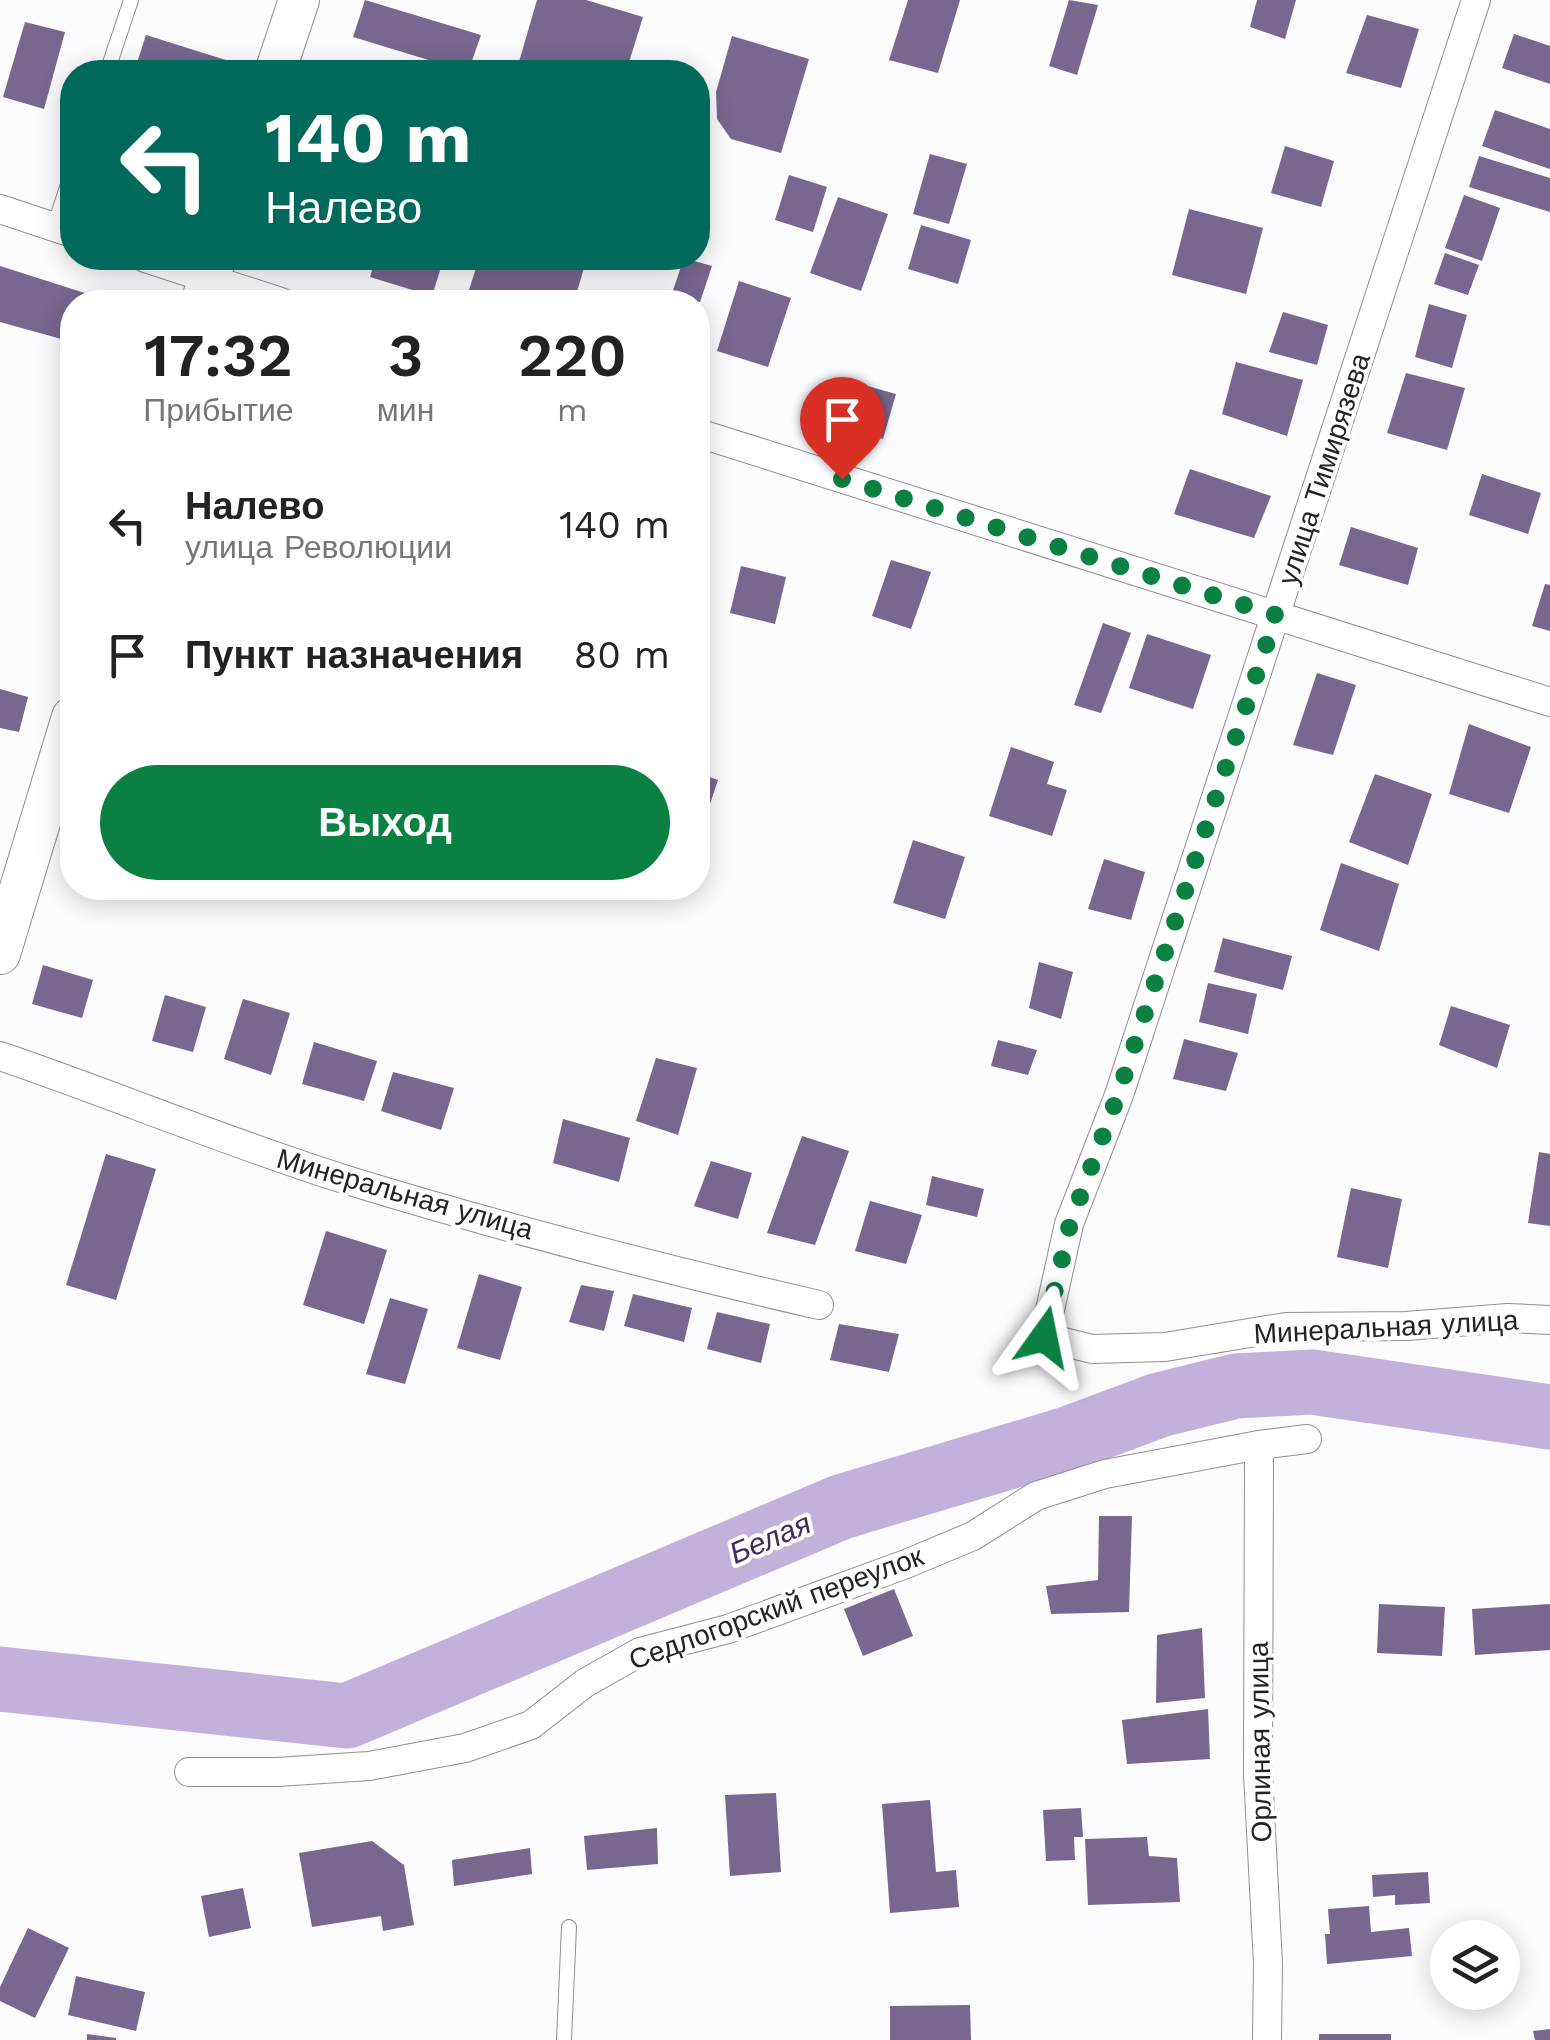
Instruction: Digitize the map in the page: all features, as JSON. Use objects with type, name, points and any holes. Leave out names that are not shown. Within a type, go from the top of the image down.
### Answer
[{"type":"main road","points":[[280,60],[299,0]]},
{"type":"main road","points":[[0,954],[60,756]]},
{"type":"street","name":"улица Тимирязева","points":[[1044,1337],[1070,1224],[1118,1095],[1476,0]]},
{"type":"street","points":[[0,209],[60,229]]},
{"type":"street","points":[[179,270],[241,290]]},
{"type":"street","points":[[710,438],[1550,702]]},
{"type":"street","name":"Минеральная улица","points":[[0,1056],[351,1181],[688,1275],[819,1305]]},
{"type":"street","name":"Минеральная улица","points":[[1044,1337],[1092,1349],[1165,1348],[1286,1327],[1406,1326],[1508,1318],[1550,1320]]},
{"type":"street","name":"Седлогорский переулок","points":[[189,1772],[369,1766],[465,1748],[530,1725],[585,1683],[640,1652],[728,1629],[906,1564],[972,1536],[1036,1496],[1104,1474],[1260,1444],[1307,1439]]},
{"type":"street","name":"Орлиная улица","points":[[1260,1444],[1258,1774],[1268,1964],[1267,2040]]},
{"type":"lane","points":[[110,60],[132,0]]},
{"type":"lane","points":[[564,2040],[569,1926]]},
{"type":"building","points":[[365,0],[481,35],[472,60],[429,60],[353,37]]},
{"type":"building","points":[[537,0],[586,0],[643,17],[630,60],[520,60]]},
{"type":"building","points":[[908,0],[960,0],[938,73],[889,60]]},
{"type":"building","points":[[1069,0],[1098,5],[1077,75],[1049,66]]},
{"type":"building","points":[[1257,0],[1296,0],[1285,39],[1250,27]]},
{"type":"building","points":[[1367,15],[1419,29],[1401,88],[1346,73]]},
{"type":"building","points":[[25,22],[65,32],[44,109],[3,97]]},
{"type":"building","points":[[1514,34],[1550,46],[1550,84],[1502,68]]},
{"type":"building","points":[[146,35],[226,60],[138,60]]},
{"type":"building","points":[[732,36],[809,59],[781,153],[731,139],[717,119],[716,92]]},
{"type":"building","points":[[1495,110],[1550,129],[1550,169],[1482,146]]},
{"type":"building","points":[[1285,146],[1334,161],[1321,207],[1271,193]]},
{"type":"building","points":[[930,154],[967,164],[949,224],[913,214]]},
{"type":"building","points":[[1479,156],[1550,178],[1550,212],[1469,187]]},
{"type":"building","points":[[789,175],[827,187],[813,232],[775,220]]},
{"type":"building","points":[[1464,195],[1500,208],[1482,261],[1445,248]]},
{"type":"building","points":[[838,197],[888,214],[861,291],[810,273]]},
{"type":"building","points":[[1189,209],[1263,228],[1246,294],[1172,275]]},
{"type":"building","points":[[921,225],[971,240],[958,284],[908,269]]},
{"type":"building","points":[[1445,253],[1479,265],[1468,295],[1434,284]]},
{"type":"building","points":[[0,266],[75,290],[60,290],[60,339],[0,322]]},
{"type":"building","points":[[712,266],[704,290],[673,290],[680,270],[710,270]]},
{"type":"building","points":[[372,270],[440,270],[434,290],[412,290],[370,277]]},
{"type":"building","points":[[475,270],[583,270],[578,290],[469,290]]},
{"type":"building","points":[[739,281],[791,298],[768,367],[717,351]]},
{"type":"building","points":[[1429,304],[1467,315],[1452,368],[1415,357]]},
{"type":"building","points":[[1283,312],[1328,325],[1317,365],[1269,352]]},
{"type":"building","points":[[1236,362],[1303,380],[1287,436],[1222,414]]},
{"type":"building","points":[[1406,373],[1465,388],[1447,450],[1387,433]]},
{"type":"building","points":[[857,383],[896,394],[883,439],[844,428]]},
{"type":"building","points":[[1190,469],[1271,496],[1254,538],[1174,514]]},
{"type":"building","points":[[1482,474],[1541,493],[1528,534],[1469,515]]},
{"type":"building","points":[[1351,527],[1418,548],[1408,585],[1339,565]]},
{"type":"building","points":[[891,560],[931,572],[911,629],[872,616]]},
{"type":"building","points":[[741,566],[786,577],[775,624],[730,613]]},
{"type":"building","points":[[1545,584],[1550,585],[1550,631],[1532,626]]},
{"type":"building","points":[[1103,623],[1131,633],[1101,713],[1074,705]]},
{"type":"building","points":[[1147,634],[1211,655],[1193,709],[1129,688]]},
{"type":"building","points":[[1317,673],[1356,685],[1333,755],[1293,745]]},
{"type":"building","points":[[0,689],[28,697],[19,732],[0,728]]},
{"type":"building","points":[[1469,724],[1531,747],[1509,813],[1449,794]]},
{"type":"building","points":[[1011,747],[1054,762],[1047,784],[1067,790],[1052,836],[989,816]]},
{"type":"building","points":[[1375,774],[1432,794],[1408,865],[1349,842]]},
{"type":"building","points":[[710,777],[718,780],[710,804]]},
{"type":"building","points":[[913,840],[965,857],[945,919],[893,903]]},
{"type":"building","points":[[1104,859],[1145,872],[1131,920],[1088,909]]},
{"type":"building","points":[[1341,863],[1399,884],[1379,951],[1320,930]]},
{"type":"building","points":[[1223,938],[1292,956],[1283,990],[1214,972]]},
{"type":"building","points":[[1039,962],[1073,972],[1061,1019],[1029,1008]]},
{"type":"building","points":[[43,965],[93,980],[82,1018],[32,1004]]},
{"type":"building","points":[[1208,983],[1257,994],[1248,1034],[1199,1022]]},
{"type":"building","points":[[165,995],[206,1007],[193,1052],[152,1041]]},
{"type":"building","points":[[243,999],[290,1013],[271,1075],[224,1059]]},
{"type":"building","points":[[1451,1006],[1510,1025],[1497,1068],[1439,1045]]},
{"type":"building","points":[[1184,1039],[1238,1053],[1226,1091],[1173,1079]]},
{"type":"building","points":[[998,1040],[1037,1050],[1028,1075],[991,1066]]},
{"type":"building","points":[[314,1042],[377,1061],[364,1101],[302,1084]]},
{"type":"building","points":[[656,1058],[697,1068],[678,1135],[636,1121]]},
{"type":"building","points":[[393,1072],[454,1088],[441,1130],[381,1111]]},
{"type":"building","points":[[563,1119],[630,1138],[619,1182],[553,1163]]},
{"type":"building","points":[[802,1136],[849,1151],[815,1245],[767,1233]]},
{"type":"building","points":[[1539,1152],[1550,1154],[1550,1226],[1528,1223]]},
{"type":"building","points":[[106,1154],[156,1169],[116,1300],[66,1285]]},
{"type":"building","points":[[711,1161],[752,1173],[738,1219],[694,1206]]},
{"type":"building","points":[[932,1176],[984,1189],[977,1217],[926,1205]]},
{"type":"building","points":[[1351,1188],[1402,1199],[1388,1268],[1337,1257]]},
{"type":"building","points":[[870,1201],[922,1215],[906,1264],[855,1251]]},
{"type":"building","points":[[326,1231],[387,1250],[364,1324],[303,1305]]},
{"type":"building","points":[[479,1274],[522,1287],[500,1360],[457,1348]]},
{"type":"building","points":[[581,1285],[614,1291],[604,1331],[569,1322]]},
{"type":"building","points":[[633,1294],[692,1308],[684,1342],[624,1326]]},
{"type":"building","points":[[390,1298],[428,1309],[405,1384],[366,1374]]},
{"type":"building","points":[[717,1312],[770,1324],[761,1363],[707,1349]]},
{"type":"building","points":[[839,1324],[899,1334],[889,1372],[830,1360]]},
{"type":"building","points":[[1099,1516],[1132,1516],[1129,1612],[1051,1614],[1046,1586],[1098,1580]]},
{"type":"building","points":[[894,1589],[913,1636],[863,1656],[844,1609]]},
{"type":"building","points":[[1379,1604],[1445,1607],[1442,1656],[1377,1653]]},
{"type":"building","points":[[1550,1604],[1550,1650],[1475,1655],[1472,1609]]},
{"type":"building","points":[[1202,1628],[1205,1698],[1156,1703],[1157,1635]]},
{"type":"building","points":[[1208,1709],[1210,1759],[1127,1764],[1122,1720]]},
{"type":"building","points":[[776,1793],[781,1872],[730,1876],[725,1795]]},
{"type":"building","points":[[930,1800],[936,1872],[956,1870],[959,1907],[890,1913],[882,1804]]},
{"type":"building","points":[[1081,1808],[1083,1837],[1074,1837],[1075,1860],[1046,1861],[1043,1810]]},
{"type":"building","points":[[657,1828],[658,1864],[587,1870],[584,1836]]},
{"type":"building","points":[[1147,1837],[1149,1856],[1177,1858],[1180,1902],[1088,1905],[1085,1839]]},
{"type":"building","points":[[372,1841],[404,1865],[414,1925],[383,1931],[381,1916],[312,1927],[299,1853]]},
{"type":"building","points":[[530,1848],[532,1874],[454,1886],[452,1860]]},
{"type":"building","points":[[1428,1872],[1430,1903],[1395,1905],[1395,1895],[1373,1897],[1372,1875]]},
{"type":"building","points":[[243,1888],[251,1928],[209,1937],[201,1896]]},
{"type":"building","points":[[1369,1906],[1371,1932],[1409,1928],[1412,1956],[1327,1964],[1328,1909]]},
{"type":"building","points":[[28,1928],[69,1948],[35,2018],[0,2001],[0,1987]]},
{"type":"building","points":[[76,1976],[145,1992],[136,2031],[68,2015]]},
{"type":"building","points":[[970,2005],[971,2040],[890,2040],[890,2006]]},
{"type":"building","points":[[1550,2029],[1550,2040],[1535,2040],[1533,2031]]},
{"type":"building","points":[[87,2034],[116,2038],[116,2040],[87,2040]]},
{"type":"building","points":[[1319,2034],[1391,2034],[1391,2040],[1319,2040]]},
{"type":"waterway","name":"Белая","points":[[0,1679],[347,1716],[841,1507],[1068,1439],[1159,1405],[1236,1386],[1312,1382],[1550,1417]]},
{"type":"route","points":[[842,479],[1276,615],[1118,1095],[1070,1224],[1044,1337]]}]
